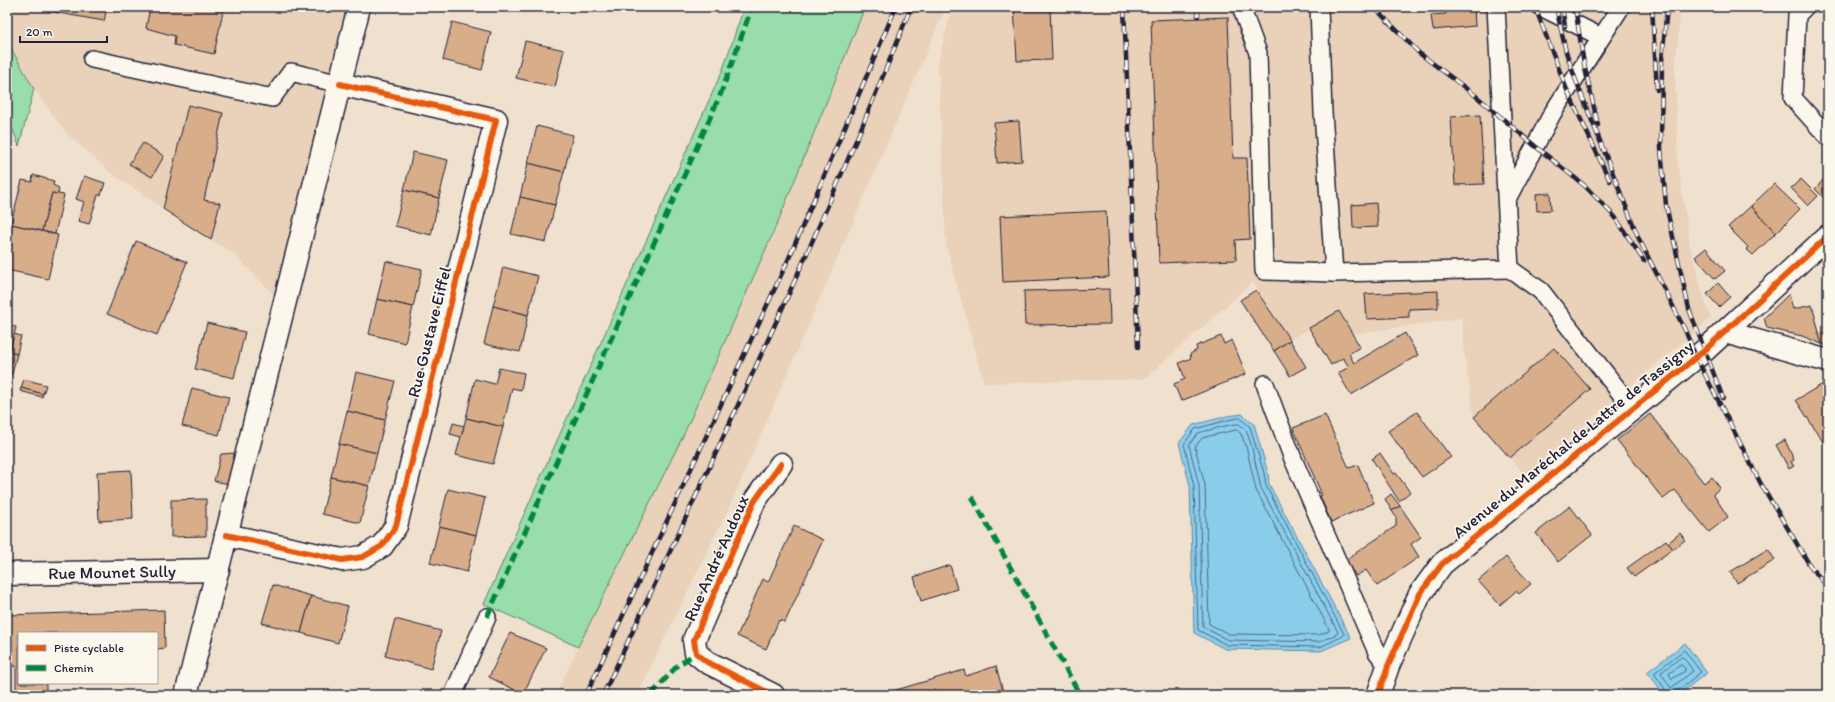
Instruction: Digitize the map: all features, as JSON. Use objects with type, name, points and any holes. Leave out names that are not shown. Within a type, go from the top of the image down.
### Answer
[{"type":"street","points":[[186,695],[359,7]]},
{"type":"street","name":"Rue Gustave Eiffel","points":[[226,536],[342,560],[363,557],[382,546],[396,526],[496,120],[340,84]]},
{"type":"street","name":"Avenue du Maréchal de Lattre de Tassigny","points":[[1378,695],[1388,666],[1420,594],[1442,564],[1705,350],[1828,236]]},
{"type":"street","points":[[1725,332],[1828,360]]},
{"type":"street","name":"Rue André Audoux","points":[[773,695],[707,662],[696,653],[694,640],[754,502],[781,464]]},
{"type":"street","name":"Rue Mounet Sully","points":[[7,574],[218,570]]},
{"type":"lane","points":[[1241,7],[1258,53],[1264,271],[1334,273],[1510,269],[1541,291],[1633,409]]},
{"type":"lane","points":[[1319,7],[1323,112],[1334,273]]},
{"type":"lane","points":[[1496,7],[1510,269]]},
{"type":"lane","points":[[1542,7],[1601,37]]},
{"type":"lane","points":[[1507,199],[1552,114],[1621,7]]},
{"type":"lane","points":[[1805,7],[1797,15],[1793,98],[1828,137]]},
{"type":"lane","points":[[92,60],[272,98],[291,72],[340,84]]},
{"type":"lane","points":[[1265,384],[1293,459],[1377,652],[1388,666]]},
{"type":"lane","points":[[453,695],[487,616]]},
{"type":"shaded area","points":[[7,7],[348,7],[275,296],[232,252],[210,240],[111,173],[67,134],[34,89],[7,41]]},
{"type":"shaded area","points":[[865,7],[946,7],[733,499],[637,695],[556,695],[578,647],[683,436],[777,224]]},
{"type":"shaded area","points":[[952,7],[1681,7],[1675,68],[1678,164],[1690,245],[1703,295],[1711,318],[1525,475],[1474,417],[1464,351],[1462,318],[1353,334],[1340,310],[1290,340],[1253,282],[1144,379],[984,383],[946,245],[938,63]]},
{"type":"green space","points":[[744,7],[865,7],[777,224],[683,436],[578,647],[484,604],[723,69]]},
{"type":"green space","points":[[7,41],[34,89],[19,146],[7,114]]},
{"type":"water","points":[[1242,414],[1254,424],[1268,473],[1269,484],[1351,638],[1321,651],[1225,649],[1194,633],[1190,486],[1179,443],[1193,425],[1227,416]]},
{"type":"water","points":[[1685,643],[1707,673],[1678,695],[1665,695],[1647,672]]},
{"type":"building","points":[[37,7],[107,7],[104,21],[36,9]]},
{"type":"building","points":[[150,7],[224,7],[214,54],[174,45],[175,36],[146,28]]},
{"type":"building","points":[[285,7],[306,7],[305,11]]},
{"type":"building","points":[[1014,7],[1050,7],[1052,60],[1017,61]]},
{"type":"building","points":[[1432,7],[1474,7],[1475,26],[1433,30],[1431,15],[1446,14],[1446,8],[1432,9]]},
{"type":"building","points":[[1228,17],[1233,158],[1247,158],[1250,239],[1235,240],[1236,260],[1159,263],[1151,20]]},
{"type":"building","points":[[452,22],[491,32],[482,70],[443,60]]},
{"type":"building","points":[[525,41],[564,50],[555,87],[516,78]]},
{"type":"building","points":[[188,105],[223,113],[204,200],[220,203],[211,240],[163,209]]},
{"type":"building","points":[[1480,115],[1484,184],[1455,185],[1451,117]]},
{"type":"building","points":[[1019,121],[1022,161],[997,163],[994,123]]},
{"type":"building","points":[[537,126],[573,135],[564,172],[528,163]]},
{"type":"building","points":[[143,143],[164,156],[152,177],[129,164]]},
{"type":"building","points":[[413,152],[448,160],[439,198],[404,190]]},
{"type":"building","points":[[528,163],[564,172],[555,205],[520,197]]},
{"type":"building","points":[[33,175],[54,181],[53,185],[59,188],[58,194],[52,193],[42,231],[11,224],[22,180],[32,182]]},
{"type":"building","points":[[84,176],[105,183],[101,195],[98,195],[89,224],[78,221],[84,202],[76,199]]},
{"type":"building","points":[[1801,179],[1818,196],[1808,206],[1791,188]]},
{"type":"building","points":[[1824,179],[1828,183],[1828,202],[1815,189]]},
{"type":"building","points":[[1774,184],[1800,209],[1776,233],[1751,206]]},
{"type":"building","points":[[404,190],[439,198],[431,235],[395,226]]},
{"type":"building","points":[[52,193],[64,195],[55,234],[42,231]]},
{"type":"building","points":[[1550,193],[1551,210],[1537,211],[1536,194]]},
{"type":"building","points":[[520,197],[555,205],[546,242],[511,234]]},
{"type":"building","points":[[1376,203],[1378,227],[1353,228],[1352,205]]},
{"type":"building","points":[[1751,206],[1776,233],[1753,255],[1746,249],[1748,247],[1728,227]]},
{"type":"building","points":[[1106,211],[1109,277],[1003,282],[1000,216]]},
{"type":"building","points":[[11,224],[58,235],[48,279],[7,270],[7,242]]},
{"type":"building","points":[[136,241],[187,262],[157,335],[107,314]]},
{"type":"building","points":[[1706,248],[1725,271],[1715,279],[1695,257]]},
{"type":"building","points":[[386,261],[422,269],[413,307],[377,299]]},
{"type":"building","points":[[503,267],[538,276],[528,315],[493,306]]},
{"type":"building","points":[[1718,283],[1730,297],[1719,307],[1707,294]]},
{"type":"building","points":[[1109,289],[1110,324],[1025,325],[1024,291]]},
{"type":"building","points":[[1256,290],[1290,340],[1274,351],[1240,300]]},
{"type":"building","points":[[1438,291],[1438,308],[1409,309],[1409,317],[1367,319],[1365,294]]},
{"type":"building","points":[[1789,294],[1793,309],[1812,305],[1822,344],[1802,336],[1767,328],[1764,318]]},
{"type":"building","points":[[377,299],[413,307],[405,343],[369,334]]},
{"type":"building","points":[[493,306],[528,315],[520,352],[484,344]]},
{"type":"building","points":[[1339,311],[1360,347],[1349,354],[1354,363],[1405,333],[1418,355],[1351,395],[1338,373],[1349,367],[1343,358],[1331,365],[1309,328]]},
{"type":"building","points":[[207,323],[245,332],[234,378],[195,369]]},
{"type":"building","points":[[7,325],[16,327],[10,352],[17,354],[12,374],[7,373]]},
{"type":"building","points":[[1818,332],[1828,334],[1828,346],[1822,344]]},
{"type":"building","points":[[14,334],[21,336],[17,354],[10,352]]},
{"type":"building","points":[[1221,336],[1224,344],[1232,340],[1246,374],[1181,401],[1174,384],[1185,379],[1179,363],[1191,358],[1190,354],[1197,350],[1196,346]]},
{"type":"building","points":[[1290,340],[1306,367],[1290,376],[1274,351]]},
{"type":"building","points":[[1554,348],[1590,389],[1510,458],[1474,417]]},
{"type":"building","points":[[499,368],[524,373],[521,390],[512,388],[503,427],[466,418],[475,379],[495,384]]},
{"type":"building","points":[[356,372],[395,381],[385,420],[347,411]]},
{"type":"building","points":[[24,379],[46,385],[43,394],[21,388]]},
{"type":"building","points":[[1826,382],[1828,386],[1828,443],[1825,445],[1796,400]]},
{"type":"building","points":[[21,388],[43,394],[42,397],[20,391]]},
{"type":"building","points":[[192,388],[229,397],[219,435],[182,426]]},
{"type":"building","points":[[347,411],[385,420],[377,453],[339,444]]},
{"type":"building","points":[[1417,412],[1451,457],[1422,477],[1388,431]]},
{"type":"building","points":[[1650,414],[1704,483],[1712,477],[1720,488],[1713,494],[1728,517],[1709,532],[1675,490],[1663,499],[1617,440]]},
{"type":"building","points":[[1325,415],[1349,468],[1358,465],[1374,503],[1331,522],[1320,496],[1322,495],[1293,428]]},
{"type":"building","points":[[466,418],[503,427],[493,464],[456,455]]},
{"type":"building","points":[[453,423],[464,426],[461,437],[450,434]]},
{"type":"building","points":[[1785,440],[1794,460],[1791,462],[1794,466],[1789,469],[1776,445]]},
{"type":"building","points":[[339,444],[377,453],[369,486],[331,477]]},
{"type":"building","points":[[236,453],[229,484],[214,481],[221,454]]},
{"type":"building","points":[[1380,453],[1394,474],[1396,473],[1410,492],[1399,501],[1372,459]]},
{"type":"building","points":[[131,470],[133,519],[99,521],[97,472]]},
{"type":"building","points":[[331,477],[369,486],[360,523],[322,514]]},
{"type":"building","points":[[448,489],[485,498],[476,535],[439,526]]},
{"type":"building","points":[[1391,494],[1400,506],[1392,511],[1385,499]]},
{"type":"building","points":[[206,499],[206,536],[171,537],[171,500]]},
{"type":"building","points":[[1400,506],[1421,537],[1411,544],[1419,557],[1377,586],[1366,570],[1356,576],[1345,560],[1396,526],[1396,517],[1392,511]]},
{"type":"building","points":[[1570,506],[1592,535],[1558,562],[1536,533]]},
{"type":"building","points":[[439,526],[476,535],[467,572],[430,563]]},
{"type":"building","points":[[794,526],[823,540],[785,622],[779,620],[766,649],[737,636],[763,579],[768,582]]},
{"type":"building","points":[[1680,533],[1685,540],[1673,549],[1668,543]]},
{"type":"building","points":[[1666,540],[1673,549],[1634,577],[1627,568]]},
{"type":"building","points":[[1768,549],[1775,560],[1737,583],[1730,572]]},
{"type":"building","points":[[1506,557],[1531,584],[1519,594],[1516,591],[1500,605],[1478,581]]},
{"type":"building","points":[[950,565],[957,589],[921,601],[914,577]]},
{"type":"building","points":[[273,585],[311,596],[301,633],[262,623]]},
{"type":"building","points":[[311,596],[348,606],[338,643],[301,633]]},
{"type":"building","points":[[164,610],[165,648],[158,649],[158,632],[18,632],[18,684],[46,684],[46,695],[16,695],[16,666],[7,666],[7,615]]},
{"type":"building","points":[[395,619],[441,631],[431,669],[385,656]]},
{"type":"building","points":[[510,633],[546,648],[523,694],[489,677]]},
{"type":"building","points":[[996,666],[1004,695],[879,695],[964,670],[966,676]]},
{"type":"railway","points":[[586,695],[789,258],[896,7]]},
{"type":"railway","points":[[603,695],[723,439],[801,267],[839,181],[911,7]]},
{"type":"railway","points":[[1124,7],[1138,347]]},
{"type":"railway","points":[[1198,7],[1198,16]]},
{"type":"railway","points":[[1374,7],[1419,53],[1476,96],[1585,186],[1615,217],[1644,261]]},
{"type":"railway","points":[[1535,7],[1567,90],[1610,181]]},
{"type":"railway","points":[[1556,7],[1566,52],[1575,78],[1639,239],[1685,330],[1696,357],[1761,484],[1812,569],[1828,587]]},
{"type":"railway","points":[[1562,7],[1565,26]]},
{"type":"railway","points":[[1575,7],[1584,64],[1598,125]]},
{"type":"railway","points":[[1652,7],[1657,90]]},
{"type":"railway","points":[[1667,7],[1662,60],[1661,148],[1666,205],[1689,309],[1723,398]]},
{"type":"marked path","points":[[487,617],[721,93],[752,7]]},
{"type":"marked path","points":[[972,497],[1080,695]]},
{"type":"marked path","points":[[651,695],[677,666],[696,653]]},
{"type":"cycle path","points":[[226,535],[342,560],[363,557],[382,546],[396,526],[496,120],[340,84]]},
{"type":"cycle path","points":[[1378,695],[1388,666],[1420,594],[1442,564],[1705,350],[1828,236]]},
{"type":"cycle path","points":[[773,695],[707,662],[696,653],[694,640],[754,502],[781,464]]}]
